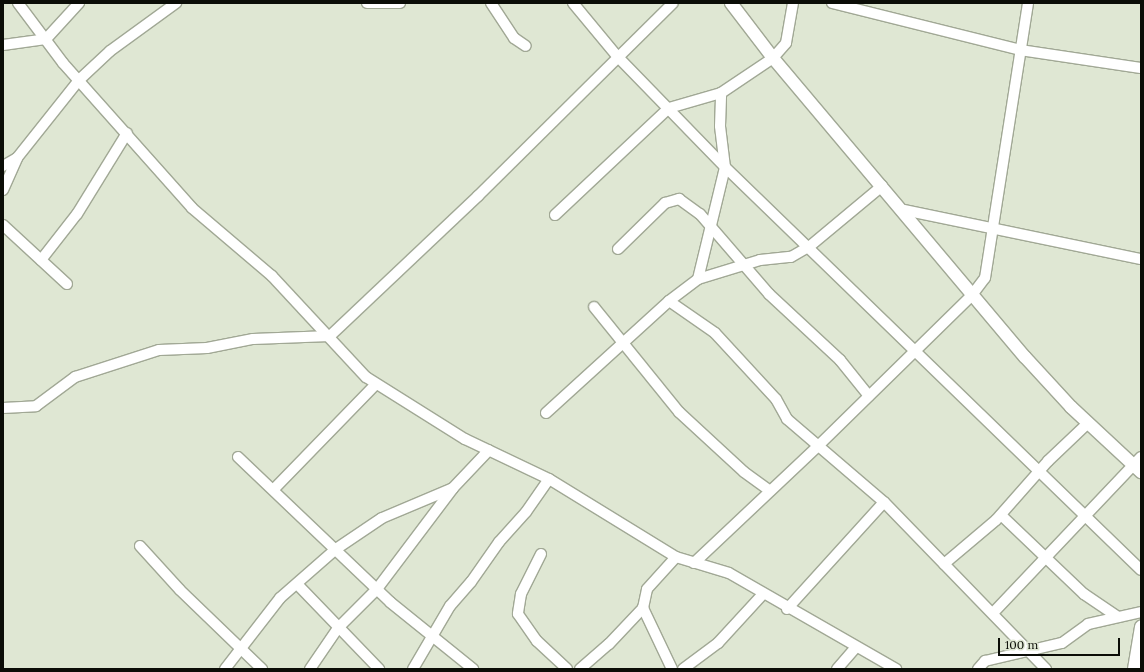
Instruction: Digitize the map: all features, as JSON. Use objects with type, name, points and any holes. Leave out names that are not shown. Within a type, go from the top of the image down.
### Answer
[{"type":"street","points":[[3,45],[46,39],[79,3]]},
{"type":"street","points":[[3,190],[17,158],[79,80],[110,51],[176,3]]},
{"type":"street","points":[[367,3],[400,3]]},
{"type":"street","points":[[491,3],[514,38],[526,46]]},
{"type":"street","points":[[573,3],[617,56],[725,167],[810,246],[914,351],[1040,470],[1085,518],[1141,570]]},
{"type":"street","points":[[3,408],[36,406],[75,377],[159,350],[207,348],[253,339],[330,336],[478,196],[617,56],[673,3]]},
{"type":"street","points":[[731,3],[773,58],[904,210],[972,295],[1056,392],[1088,423],[1138,465],[1085,518],[1074,526],[1048,558],[993,613]]},
{"type":"street","points":[[555,215],[669,108],[722,93],[773,58],[786,43],[793,3]]},
{"type":"street","points":[[832,3],[1020,50],[1141,68]]},
{"type":"street","points":[[694,563],[818,446],[972,295],[985,278],[1028,3]]},
{"type":"street","points":[[20,4],[79,80],[192,208],[272,276],[330,336],[366,377],[489,450],[549,479],[676,557],[729,573],[787,609],[896,669]]},
{"type":"street","points":[[698,279],[725,167],[720,126],[722,93]]},
{"type":"street","points":[[41,260],[77,214],[127,133]]},
{"type":"street","points":[[3,166],[17,158]]},
{"type":"street","points":[[546,412],[622,342],[669,301],[698,279],[742,265],[791,257],[810,246],[882,186]]},
{"type":"street","points":[[618,249],[665,203],[679,199],[700,214],[742,265],[840,360],[869,396]]},
{"type":"street","points":[[904,210],[1141,259]]},
{"type":"street","points":[[3,225],[67,284]]},
{"type":"street","points":[[669,301],[715,333],[776,398],[787,419],[884,502],[1046,669]]},
{"type":"street","points":[[594,307],[679,412],[744,472],[770,491]]},
{"type":"street","points":[[274,489],[376,384]]},
{"type":"street","points":[[944,564],[1001,515],[1040,470],[1088,423]]},
{"type":"street","points":[[310,669],[338,628],[377,588],[453,488],[489,450]]},
{"type":"street","points":[[238,457],[274,489],[377,588],[433,637],[473,669]]},
{"type":"street","points":[[413,669],[450,606],[472,582],[499,542],[526,512],[549,479]]},
{"type":"street","points":[[225,669],[280,598],[298,585],[336,549],[382,518],[453,488]]},
{"type":"street","points":[[787,609],[884,502]]},
{"type":"street","points":[[1001,515],[1048,558],[1084,594],[1118,618]]},
{"type":"street","points":[[140,546],[180,590],[262,669]]},
{"type":"street","points":[[541,554],[521,594],[518,614],[537,641],[567,669]]},
{"type":"street","points":[[580,669],[609,644],[643,608],[647,589],[676,557]]},
{"type":"street","points":[[298,585],[379,669]]},
{"type":"street","points":[[683,669],[718,643],[763,594]]},
{"type":"street","points":[[643,608],[672,669]]},
{"type":"street","points":[[978,669],[986,661],[1062,643],[1088,624],[1141,612]]},
{"type":"street","points":[[1137,668],[1141,627]]},
{"type":"street","points":[[837,669],[856,647]]}]
